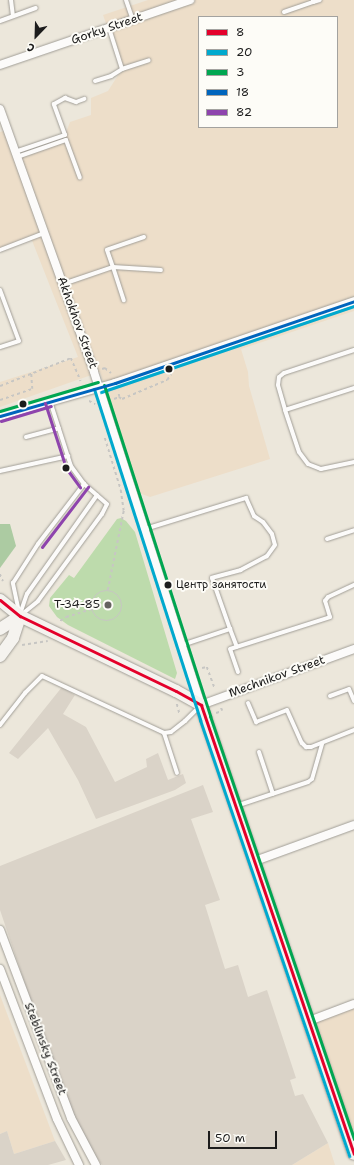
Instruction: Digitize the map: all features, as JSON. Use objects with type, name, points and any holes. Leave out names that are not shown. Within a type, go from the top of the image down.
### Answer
[{"type":"main road","points":[[0,600],[20,616],[176,691],[201,705]]},
{"type":"main road","points":[[0,629],[20,616]]},
{"type":"main road","points":[[0,656],[13,638],[20,616]]},
{"type":"main road","name":"Akhokhov Street","points":[[201,705],[354,1154]]},
{"type":"street","name":"Gorky Street","points":[[0,65],[190,0]]},
{"type":"street","name":"Akhokhov Street","points":[[0,109],[99,387],[201,705]]},
{"type":"street","points":[[0,416],[99,387],[354,301]]},
{"type":"street","name":"Mechnikov Street","points":[[201,705],[354,649]]},
{"type":"street","points":[[255,861],[354,826]]},
{"type":"street","name":"Steblinsky Street","points":[[0,930],[71,1118],[96,1165]]},
{"type":"street","name":"Steblinsky Street","points":[[0,969],[57,1119],[79,1165]]},
{"type":"street","points":[[309,1021],[354,1004]]},
{"type":"lane","points":[[11,0],[13,16]]},
{"type":"lane","points":[[126,0],[133,20]]},
{"type":"lane","points":[[284,12],[313,1],[320,0]]},
{"type":"lane","points":[[0,21],[36,8]]},
{"type":"lane","points":[[109,28],[122,69]]},
{"type":"lane","points":[[95,81],[111,76],[122,69],[149,60]]},
{"type":"lane","points":[[16,155],[65,135],[54,104],[65,98],[76,102],[84,99]]},
{"type":"lane","points":[[16,155],[66,140],[80,178]]},
{"type":"lane","points":[[0,250],[44,233]]},
{"type":"lane","points":[[124,300],[107,250],[144,237]]},
{"type":"lane","points":[[63,284],[113,267],[161,270]]},
{"type":"lane","points":[[0,290],[19,341],[0,347]]},
{"type":"lane","points":[[354,350],[284,374],[279,377],[278,385],[300,452],[308,464],[321,469],[354,462]]},
{"type":"lane","points":[[285,410],[354,388]]},
{"type":"lane","points":[[20,616],[38,601],[102,514],[107,504],[84,484],[71,466],[50,401]]},
{"type":"lane","points":[[26,437],[59,428]]},
{"type":"lane","points":[[0,471],[68,456]]},
{"type":"lane","points":[[20,616],[13,583],[38,544],[84,484]]},
{"type":"lane","points":[[20,616],[27,594],[97,495]]},
{"type":"lane","points":[[145,529],[246,498],[254,516],[263,522],[272,534],[275,545],[267,556],[241,570],[212,578],[237,647]]},
{"type":"lane","points":[[327,539],[354,530]]},
{"type":"lane","points":[[238,672],[230,649],[330,617],[324,601],[328,597],[354,585]]},
{"type":"lane","points":[[182,645],[230,629]]},
{"type":"lane","points":[[0,725],[25,693],[42,676],[164,733],[171,732],[201,705]]},
{"type":"lane","points":[[330,696],[349,689],[354,701]]},
{"type":"lane","points":[[248,703],[256,722],[287,710],[306,746],[311,747],[354,730]]},
{"type":"lane","points":[[164,733],[177,773]]},
{"type":"lane","points":[[235,806],[297,787],[312,779],[322,743]]},
{"type":"lane","points":[[259,752],[273,794]]},
{"type":"path","points":[[0,386],[71,358],[81,381]]},
{"type":"path","points":[[102,369],[105,368],[111,373]]},
{"type":"path","points":[[0,400],[32,389],[31,374]]},
{"type":"path","points":[[114,399],[122,399],[167,380],[171,374]]},
{"type":"path","points":[[80,377],[84,376]]},
{"type":"path","points":[[117,389],[119,398]]},
{"type":"path","points":[[89,401],[97,405]]},
{"type":"path","points":[[104,434],[121,490],[124,511],[108,590]]},
{"type":"path","points":[[0,574],[3,581]]},
{"type":"path","points":[[108,590],[117,593],[122,601],[122,610],[117,617],[109,621],[104,621],[96,617],[92,609],[93,599],[99,592],[108,590]]},
{"type":"path","points":[[60,621],[66,617],[92,609]]},
{"type":"path","points":[[22,644],[49,641]]},
{"type":"path","points":[[202,668],[207,667],[215,689]]},
{"type":"path","points":[[176,702],[181,716]]},
{"type":"path","points":[[216,713],[222,711],[220,704]]},
{"type":"shaded area","points":[[148,0],[354,0],[354,311],[241,349],[248,372],[249,386],[270,459],[150,497],[139,493],[100,372],[0,407],[0,382],[78,357],[31,238],[0,250],[0,132],[7,130],[15,152],[65,135],[70,122],[91,115],[91,98],[108,91],[122,69],[103,15]]},
{"type":"shaded area","points":[[62,687],[75,695],[63,714],[86,727],[115,782],[147,767],[146,759],[158,753],[168,780],[183,774],[186,783],[175,790],[96,819],[78,780],[48,728],[18,759],[9,753]]},
{"type":"shaded area","points":[[203,785],[213,812],[191,819],[220,900],[205,905],[225,969],[238,965],[248,997],[267,990],[296,1078],[290,1080],[295,1096],[303,1094],[328,1143],[292,1165],[102,1165],[78,1129],[24,981],[0,910],[0,866]]},
{"type":"shaded area","points":[[0,995],[55,1141],[14,1154],[7,1131],[0,1134]]},
{"type":"shaded area","points":[[354,1004],[354,1154],[309,1021]]},
{"type":"shaded area","points":[[7,1131],[14,1154],[55,1141],[66,1160],[48,1165],[0,1165],[0,1134]]},
{"type":"shaded area","points":[[328,1143],[335,1165],[292,1165]]},
{"type":"green space","points":[[121,518],[126,521],[135,532],[177,673],[175,679],[68,625],[57,617],[49,606],[50,598],[69,575],[74,578],[117,519]]},
{"type":"green space","points":[[0,524],[10,524],[16,546],[0,568]]},
{"type":"transit line","name":"18","points":[[0,416],[115,383],[354,301]]},
{"type":"transit line","name":"20","points":[[101,392],[354,306]]},
{"type":"transit line","name":"3","points":[[0,411],[98,382]]},
{"type":"transit line","name":"3","points":[[104,385],[210,716],[354,1139]]},
{"type":"transit line","name":"20","points":[[94,389],[200,720],[349,1156]]},
{"type":"transit line","name":"82","points":[[45,403],[66,468],[80,487]]},
{"type":"transit line","name":"82","points":[[1,421],[51,406]]},
{"type":"transit line","name":"82","points":[[42,547],[88,487]]},
{"type":"transit line","name":"8","points":[[0,600],[20,616],[176,691],[201,705]]},
{"type":"transit line","name":"8","points":[[201,705],[354,1154]]},
{"type":"place","name":"Центр занятости","points":[[168,585]]},
{"type":"place","name":"Т-34-85","points":[[108,605]]}]
